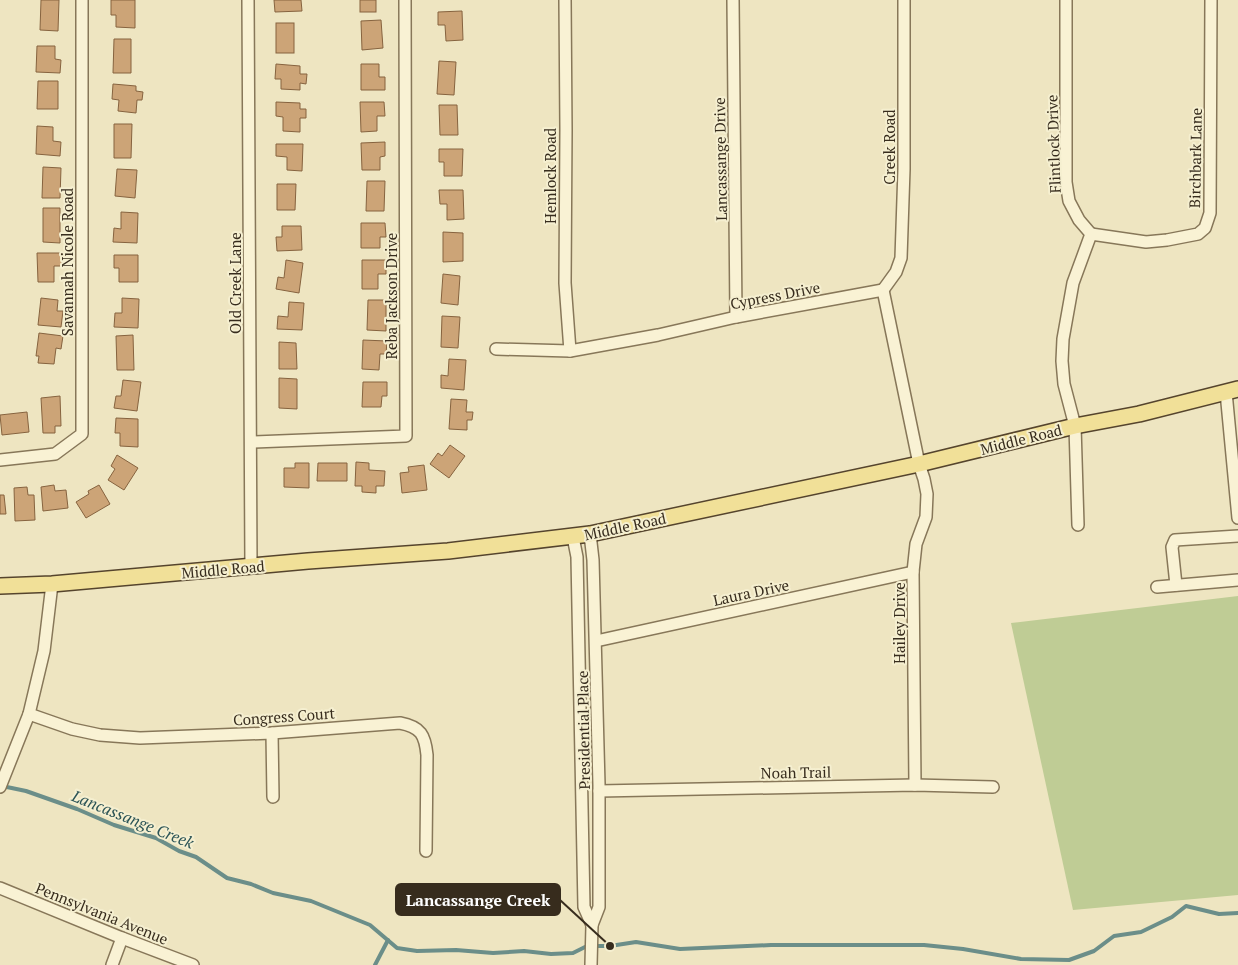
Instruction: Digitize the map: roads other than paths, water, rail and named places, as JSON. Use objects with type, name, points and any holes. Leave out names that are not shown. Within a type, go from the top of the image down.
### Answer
[{"type":"main road","name":"Middle Road","points":[[0,586],[52,584],[448,551],[573,537],[919,464],[1075,426],[1138,414],[1232,390]]},
{"type":"street","name":"Savannah Nicole Road","points":[[0,460],[55,454],[82,434],[82,0]]},
{"type":"street","name":"Old Creek Lane","points":[[248,0],[251,566]]},
{"type":"street","name":"Reba Jackson Drive","points":[[251,442],[406,436],[405,0]]},
{"type":"street","name":"Hemlock Road","points":[[565,0],[565,283],[570,351]]},
{"type":"street","name":"Lancassange Drive","points":[[733,0],[736,317]]},
{"type":"street","name":"Creek Road","points":[[883,290],[896,272],[901,258],[904,169],[904,0]]},
{"type":"street","name":"Flintlock Drive","points":[[1066,0],[1066,182],[1070,201],[1079,220],[1091,234]]},
{"type":"street","name":"Birchbark Lane","points":[[1091,234],[1146,242],[1198,234],[1205,228],[1210,213],[1211,0]]},
{"type":"street","points":[[1078,525],[1075,426],[1064,384],[1062,361],[1063,340],[1073,283],[1091,234]]},
{"type":"street","name":"Cypress Drive","points":[[496,349],[570,351],[658,336],[736,317],[883,290]]},
{"type":"street","points":[[883,290],[919,464]]},
{"type":"street","points":[[1232,390],[1238,518]]},
{"type":"street","name":"Hailey Drive","points":[[915,785],[913,572],[916,544],[926,517],[927,494],[919,464]]},
{"type":"street","name":"Presidential Place","points":[[590,534],[593,560],[596,642],[599,791],[599,907],[592,925],[591,961]]},
{"type":"street","points":[[1176,586],[1172,547],[1175,540],[1238,536]]},
{"type":"street","name":"Presidential Place","points":[[573,537],[577,557],[584,907],[592,925]]},
{"type":"street","name":"Laura Drive","points":[[596,642],[913,572]]},
{"type":"street","points":[[1157,587],[1238,580]]},
{"type":"street","points":[[2,783],[29,714],[44,651],[52,584]]},
{"type":"street","name":"Congress Court","points":[[29,714],[72,729],[100,735],[140,738],[272,733],[400,723],[409,724],[418,730],[425,739],[427,755],[426,852]]},
{"type":"street","points":[[272,733],[273,797]]},
{"type":"street","name":"Noah Trail","points":[[599,791],[915,785],[994,787]]},
{"type":"street","name":"Pennsylvania Avenue","points":[[0,888],[193,965]]},
{"type":"street","points":[[112,965],[122,938]]},
{"type":"waterway","name":"Lancassange Creek","points":[[2,786],[26,791],[77,809],[114,825],[156,838],[179,851],[196,857],[227,878],[251,884],[273,893],[311,901],[370,925],[397,948],[417,951],[456,950],[493,953],[524,951],[551,954],[573,953],[587,946],[610,946],[636,942],[680,949],[771,945],[924,945],[963,949],[1021,959],[1069,960],[1094,951],[1114,936],[1141,932],[1172,917],[1186,906],[1219,914],[1238,913]]},
{"type":"waterway","points":[[375,965],[388,940]]},
{"type":"place","name":"Lancassange Creek","points":[[610,946]]}]
